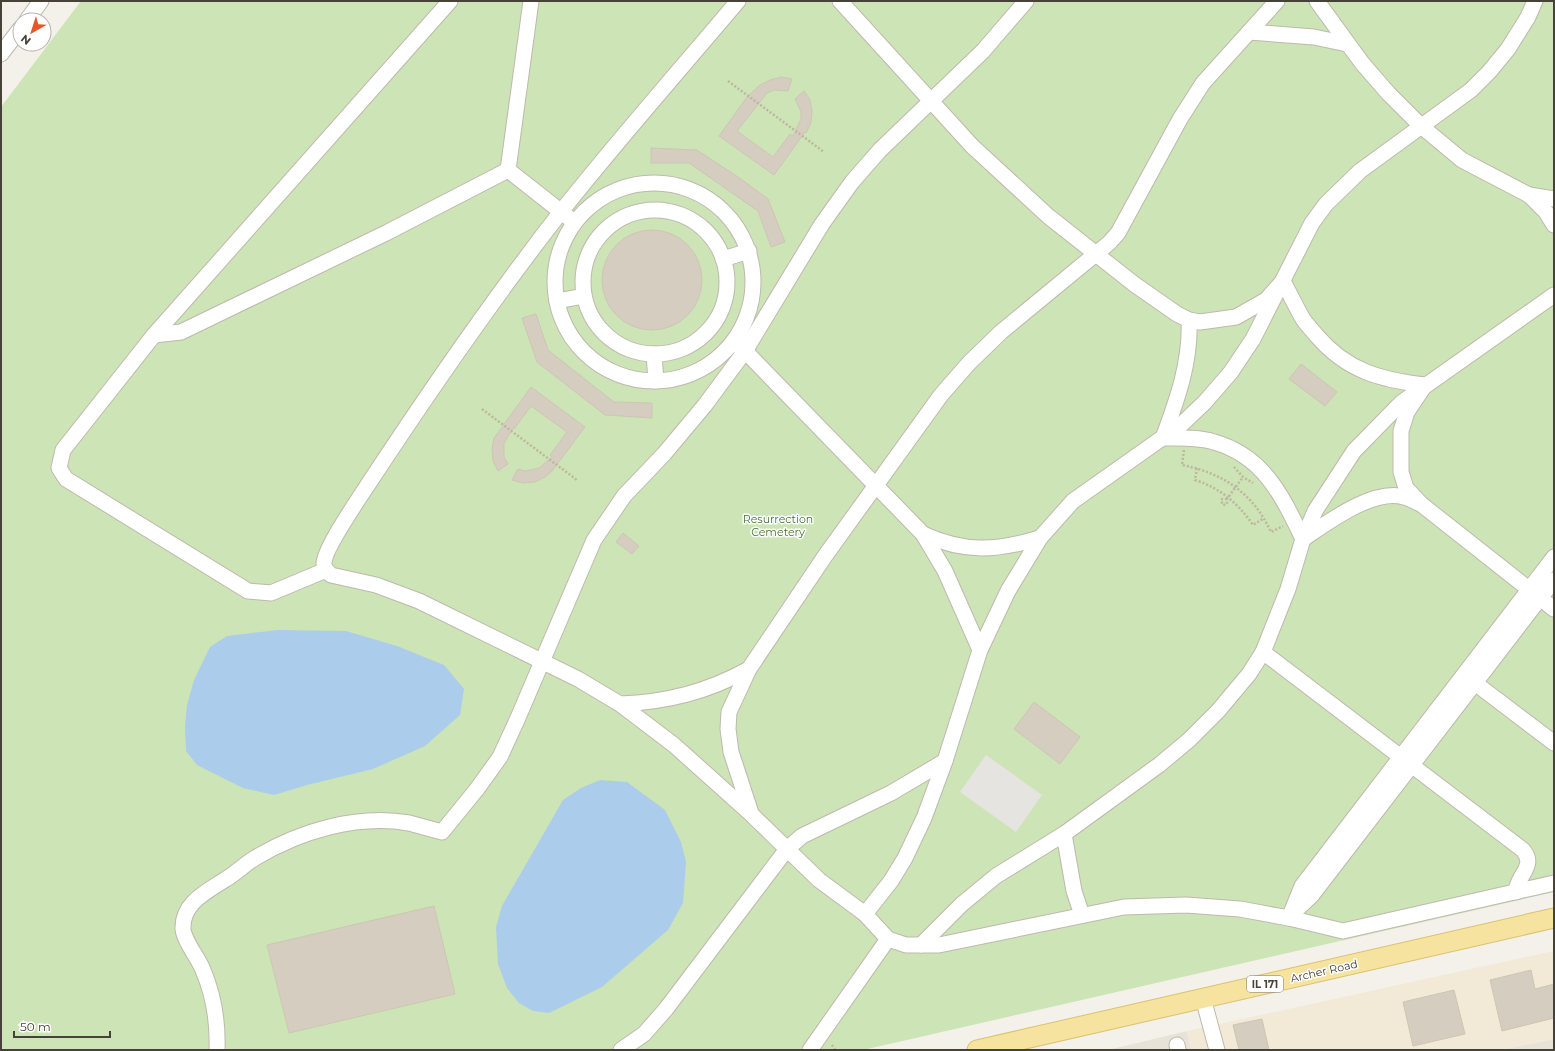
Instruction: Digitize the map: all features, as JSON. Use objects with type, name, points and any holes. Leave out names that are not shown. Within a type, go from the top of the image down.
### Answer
[{"type":"main road","name":"Archer Road","points":[[977,1050],[1554,918]]},
{"type":"street","points":[[33,12],[41,1]]},
{"type":"street","points":[[326,570],[271,593],[248,591],[66,479],[59,468],[63,450],[154,335],[450,1]]},
{"type":"street","points":[[508,170],[531,1]]},
{"type":"street","points":[[738,1],[561,212],[481,319],[419,408],[354,506],[326,554],[323,563],[326,570],[331,575],[376,585],[419,601],[578,679],[620,704],[674,745],[751,814],[819,880],[865,914],[888,939],[906,945],[939,945],[1124,907],[1186,905],[1240,910],[1289,918],[1332,929],[1351,930],[1554,883]]},
{"type":"street","points":[[840,1],[972,146],[1048,216],[1134,284],[1177,314],[1189,320],[1200,322],[1236,317],[1266,300],[1283,281]]},
{"type":"street","points":[[217,1050],[218,1030],[213,999],[203,969],[183,931],[184,916],[190,904],[203,893],[255,858],[295,838],[333,826],[379,822],[409,823],[442,832],[477,789],[500,757],[594,540],[610,514],[705,405],[739,347],[852,182],[880,150],[983,51],[1026,1]]},
{"type":"street","points":[[751,814],[731,752],[728,729],[730,712],[749,669],[825,556],[940,395],[969,363],[1001,332],[1096,254],[1118,232],[1180,119],[1203,83],[1277,1]]},
{"type":"street","points":[[1317,1],[1347,44],[1388,93],[1421,126],[1462,160],[1529,195],[1546,212],[1554,225]]},
{"type":"street","points":[[865,914],[891,881],[905,858],[924,818],[945,760],[980,650],[1008,591],[1040,538],[1073,501],[1182,424],[1205,402],[1231,372],[1253,339],[1312,223],[1326,204],[1360,171],[1471,90],[1489,72],[1508,49],[1536,1]]},
{"type":"street","points":[[1249,32],[1314,37],[1347,44]]},
{"type":"street","points":[[1,54],[12,40]]},
{"type":"street","points":[[154,335],[181,332],[386,233],[508,170]]},
{"type":"street","points":[[508,170],[574,222]]},
{"type":"street","points":[[658,182],[682,186],[704,196],[724,211],[739,230],[749,251],[754,275],[753,299],[739,347],[719,358],[702,370],[683,378],[642,381],[622,376],[603,368],[586,355],[573,339],[562,321],[556,301],[554,281],[557,260],[564,240],[574,222],[591,205],[611,192],[641,184],[658,182]]},
{"type":"street","points":[[641,184],[644,210]]},
{"type":"street","points":[[1529,195],[1554,199]]},
{"type":"street","points":[[644,210],[668,211],[691,220],[710,235],[723,259],[727,280],[726,292],[721,310],[712,325],[705,334],[686,346],[665,353],[654,354],[632,350],[612,340],[596,323],[590,313],[584,296],[582,277],[584,265],[594,242],[601,233],[616,221],[632,213],[644,210]]},
{"type":"street","points":[[723,259],[749,251]]},
{"type":"street","points":[[1283,281],[1304,320],[1336,356],[1355,368],[1374,376],[1396,381],[1425,384]]},
{"type":"street","points":[[556,301],[584,296]]},
{"type":"street","points":[[921,945],[962,904],[996,876],[1064,834],[1159,765],[1189,740],[1218,711],[1249,674],[1263,652],[1288,589],[1303,539],[1315,511],[1354,451],[1401,402],[1553,296]]},
{"type":"street","points":[[1163,438],[1177,401],[1183,378],[1190,337],[1189,320]]},
{"type":"street","points":[[739,347],[922,534],[945,571],[980,650]]},
{"type":"street","points":[[654,354],[656,381]]},
{"type":"street","points":[[1425,384],[1407,412],[1401,431],[1401,472],[1406,488],[1421,504],[1554,609]]},
{"type":"street","points":[[1163,438],[1185,438],[1214,442],[1233,449],[1254,461],[1271,479],[1303,539]]},
{"type":"street","points":[[1303,539],[1343,513],[1376,499],[1390,496],[1403,496],[1421,504]]},
{"type":"street","points":[[922,534],[944,543],[975,548],[1000,548],[1040,538]]},
{"type":"street","points":[[1406,760],[1475,683],[1534,594],[1554,557]]},
{"type":"street","points":[[1289,918],[1312,895],[1406,760],[1534,594],[1554,580]]},
{"type":"street","points":[[1263,652],[1406,760],[1526,854],[1528,865],[1516,885],[1516,892]]},
{"type":"street","points":[[620,704],[669,700],[723,683],[749,669]]},
{"type":"street","points":[[1475,683],[1554,743]]},
{"type":"street","points":[[621,1050],[644,1034],[666,1009],[787,849],[802,836],[891,793],[945,760]]},
{"type":"street","points":[[1064,834],[1074,891],[1082,915]]},
{"type":"street","points":[[810,1050],[888,939]]},
{"type":"street","points":[[1203,998],[1217,1050]]},
{"type":"path","points":[[728,81],[824,152]]},
{"type":"path","points":[[482,408],[577,480]]},
{"type":"path","points":[[1185,438],[1182,466],[1197,468],[1218,475],[1236,487],[1253,502],[1264,518],[1271,532],[1295,522]]},
{"type":"path","points":[[1197,468],[1195,480],[1212,487],[1228,498],[1242,510],[1253,525],[1264,518]]},
{"type":"path","points":[[1228,498],[1243,477]]},
{"type":"path","points":[[832,1045],[835,1050]]},
{"type":"shaded area","points":[[986,755],[1042,795],[1016,832],[960,792]]},
{"type":"shaded area","points":[[1554,951],[1554,1039],[1501,1050],[1191,1050],[1187,1031]]},
{"type":"shaded area","points":[[1187,1031],[1191,1050],[1108,1050]]},
{"type":"shaded area","points":[[1554,1039],[1554,1050],[1501,1050]]},
{"type":"green space","name":"Resurrection Cemetery","points":[[81,1],[1554,1],[1554,892],[863,1050],[1,1050],[1,107],[43,52],[52,52],[52,39]]},
{"type":"water","points":[[278,630],[346,631],[397,646],[444,665],[464,689],[460,715],[425,746],[373,769],[307,785],[274,795],[243,788],[197,765],[186,751],[185,727],[187,705],[194,680],[210,647],[227,636]]},
{"type":"water","points":[[600,780],[627,782],[665,810],[681,842],[686,862],[683,903],[668,930],[602,987],[549,1013],[533,1011],[519,1003],[507,988],[498,964],[496,927],[502,906],[563,800],[581,788]]},
{"type":"building","points":[[781,77],[792,79],[788,91],[774,90],[767,93],[737,131],[773,157],[790,134],[793,136],[801,119],[801,112],[795,99],[804,91],[810,100],[812,111],[811,123],[806,133],[805,132],[774,175],[719,136],[747,97],[760,85]]},
{"type":"building","points":[[651,148],[697,150],[741,179],[768,199],[785,242],[771,247],[758,211],[689,163],[651,163]]},
{"type":"building","points":[[652,230],[671,234],[687,245],[698,261],[702,280],[698,299],[687,315],[671,326],[652,330],[633,326],[617,315],[606,299],[602,280],[606,261],[617,245],[633,234]]},
{"type":"building","points":[[536,314],[548,350],[614,402],[652,403],[652,418],[605,415],[537,362],[522,318]]},
{"type":"building","points":[[1301,364],[1337,392],[1325,406],[1289,379]]},
{"type":"building","points":[[531,387],[585,427],[552,471],[545,477],[535,482],[523,483],[512,480],[518,469],[525,471],[539,468],[552,457],[550,455],[567,432],[531,406],[514,429],[513,428],[504,443],[504,457],[508,464],[498,471],[493,461],[492,449],[494,438]]},
{"type":"building","points":[[623,533],[639,546],[632,554],[616,542]]},
{"type":"building","points":[[1034,702],[1080,737],[1060,764],[1014,729]]},
{"type":"building","points":[[434,906],[455,994],[289,1033],[267,945]]},
{"type":"building","points":[[1531,970],[1535,989],[1554,984],[1554,1018],[1502,1031],[1490,980]]},
{"type":"building","points":[[1454,990],[1465,1034],[1413,1046],[1403,1002]]},
{"type":"building","points":[[1262,1019],[1269,1050],[1239,1050],[1233,1025]]}]
